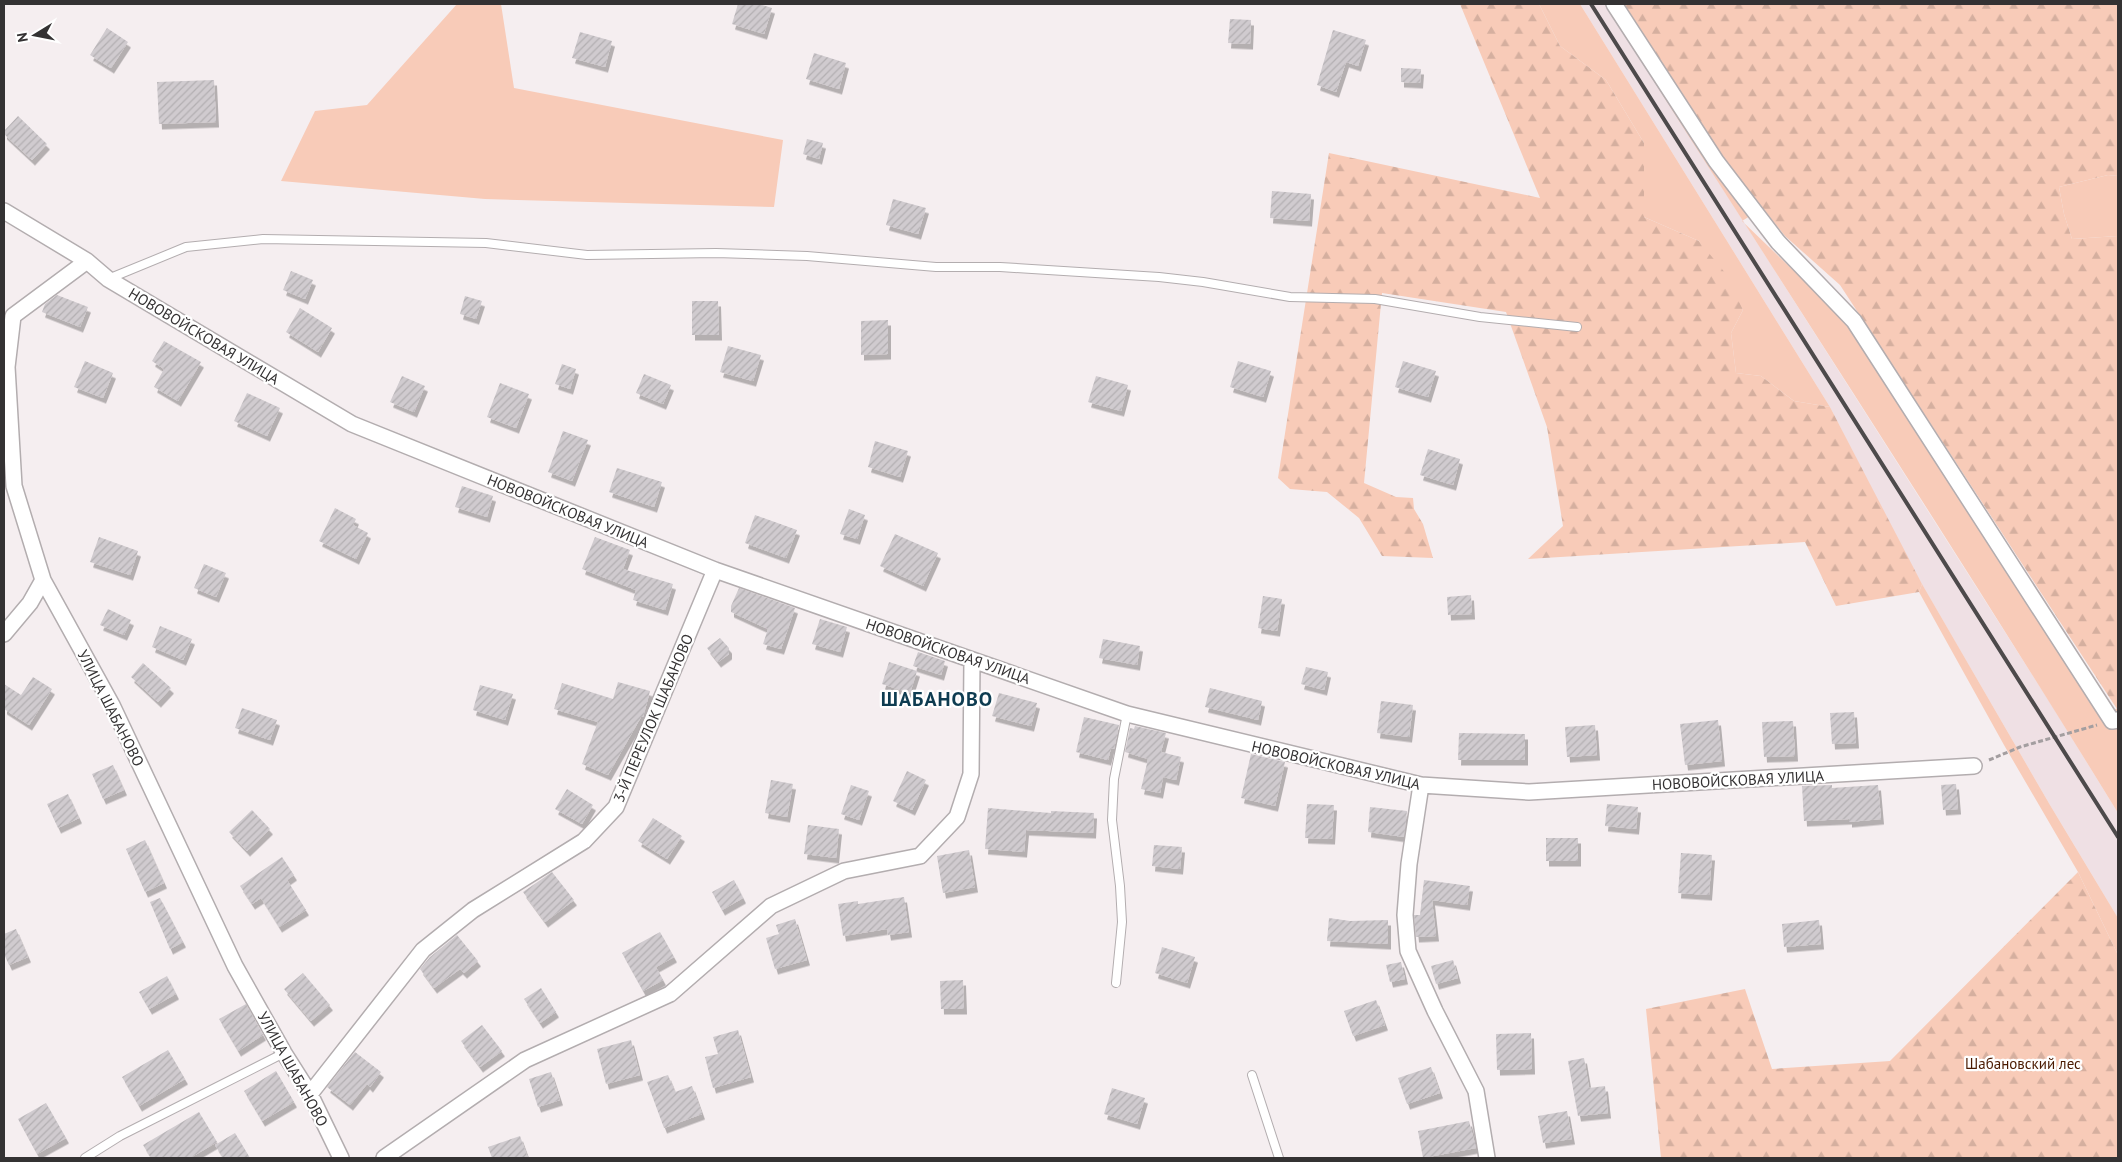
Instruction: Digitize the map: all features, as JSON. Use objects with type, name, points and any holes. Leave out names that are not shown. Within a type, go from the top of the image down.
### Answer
[{"type":"street","points":[[1614,4],[1716,161],[1778,242],[1854,320],[2116,724]]},
{"type":"street","name":"НОВОВОЙСКОВАЯ УЛИЦА","points":[[4,211],[87,261],[108,279],[352,424],[715,570],[1127,714],[1421,785],[1529,792],[1974,766]]},
{"type":"street","name":"УЛИЦА ШАБАНОВО","points":[[87,261],[8,316],[7,367],[14,486],[43,580],[112,706],[235,966],[284,1053],[310,1094],[341,1158]]},
{"type":"street","name":"3-Й ПЕРЕУЛОК ШАБАНОВО","points":[[310,1094],[423,950],[473,910],[584,841],[616,807],[715,570]]},
{"type":"street","points":[[4,634],[30,603],[43,580]]},
{"type":"street","points":[[384,1158],[525,1060],[670,994],[771,906],[844,871],[920,856],[957,817],[970,774],[972,660]]},
{"type":"street","points":[[1421,785],[1409,864],[1405,915],[1408,951],[1435,1011],[1476,1091],[1487,1158]]},
{"type":"lane","points":[[108,279],[186,247],[263,239],[467,242],[587,255],[716,253],[807,256],[936,267],[1000,267],[1159,276],[1290,297],[1375,299],[1480,317],[1578,327]]},
{"type":"lane","points":[[1116,983],[1122,922],[1120,886],[1112,820],[1114,779],[1127,714]]},
{"type":"lane","points":[[85,1158],[120,1136],[284,1053]]},
{"type":"lane","points":[[1252,1075],[1280,1158]]},
{"type":"path","points":[[1974,766],[2020,747],[2116,724]]},
{"type":"shaded area","points":[[1580,4],[1605,4],[2052,706],[2118,813],[2118,918],[1912,567],[1830,407]]},
{"type":"green space","points":[[457,4],[501,4],[514,88],[783,140],[774,207],[485,199],[281,181],[315,111],[367,105]]},
{"type":"green space","points":[[1460,4],[1539,4],[1560,46],[1606,80],[1644,143],[1644,217],[1699,241],[1726,274],[1743,310],[1731,333],[1736,373],[1761,376],[1794,401],[1830,407],[1922,584],[1919,592],[1836,606],[1805,542],[1528,559],[1563,526],[1547,427],[1506,312],[1382,293],[1364,483],[1396,497],[1413,498],[1414,509],[1423,524],[1433,558],[1382,556],[1359,518],[1327,492],[1290,489],[1278,478],[1329,153],[1540,198]]},
{"type":"green space","points":[[1539,4],[1580,4],[1830,407],[1794,401],[1761,376],[1736,373],[1731,333],[1743,310],[1699,241],[1644,217],[1644,143],[1606,80],[1560,46]]},
{"type":"green space","points":[[1605,4],[1623,4],[1722,158],[1763,208],[1743,221]]},
{"type":"green space","points":[[1623,4],[2118,4],[2118,176],[2108,175],[2059,187],[2064,214],[2072,239],[2118,236],[2117,709],[1840,285],[1785,236],[1722,158]]},
{"type":"green space","points":[[2108,175],[2118,176],[2118,236],[2072,239],[2064,214],[2059,187]]},
{"type":"green space","points":[[1745,223],[1850,325],[2102,715],[2118,708],[2118,813],[2055,711]]},
{"type":"green space","points":[[1922,584],[2118,918],[2118,955],[2078,872],[2004,745],[1919,592]]},
{"type":"green space","name":"Шабановский лес","points":[[2078,872],[2118,955],[2118,1158],[1661,1158],[1646,1009],[1745,989],[1772,1069],[1890,1061]]},
{"type":"building","points":[[738,4],[759,4],[772,8],[764,34],[732,24]]},
{"type":"building","points":[[1230,19],[1251,20],[1250,44],[1228,43]]},
{"type":"building","points":[[107,28],[128,42],[111,68],[90,55]]},
{"type":"building","points":[[1333,30],[1366,40],[1358,66],[1346,62],[1336,92],[1317,85]]},
{"type":"building","points":[[580,32],[612,41],[605,67],[572,58]]},
{"type":"building","points":[[814,53],[846,63],[839,89],[806,79]]},
{"type":"building","points":[[1401,68],[1421,69],[1420,83],[1401,82]]},
{"type":"building","points":[[214,80],[216,122],[159,124],[157,82]]},
{"type":"building","points":[[18,116],[47,144],[32,160],[4,134],[4,131]]},
{"type":"building","points":[[807,139],[823,143],[819,159],[803,154]]},
{"type":"building","points":[[1272,191],[1311,194],[1309,221],[1270,218]]},
{"type":"building","points":[[893,199],[926,208],[918,234],[886,225]]},
{"type":"building","points":[[291,271],[313,280],[305,299],[283,290]]},
{"type":"building","points":[[57,295],[88,307],[80,327],[42,312],[45,304]]},
{"type":"building","points":[[465,296],[482,301],[476,319],[460,314]]},
{"type":"building","points":[[692,301],[718,301],[719,335],[692,335]]},
{"type":"building","points":[[300,308],[332,328],[318,352],[286,332]]},
{"type":"building","points":[[888,320],[888,354],[861,355],[861,321]]},
{"type":"building","points":[[164,341],[201,362],[178,401],[154,387],[164,369],[152,361]]},
{"type":"building","points":[[728,346],[761,355],[753,381],[720,372]]},
{"type":"building","points":[[85,361],[113,373],[103,398],[74,387]]},
{"type":"building","points":[[1238,361],[1271,371],[1263,397],[1230,387]]},
{"type":"building","points":[[1403,361],[1436,371],[1428,397],[1395,387]]},
{"type":"building","points":[[562,364],[576,369],[570,389],[555,384]]},
{"type":"building","points":[[644,374],[671,385],[663,404],[636,393]]},
{"type":"building","points":[[402,376],[425,386],[414,412],[390,402]]},
{"type":"building","points":[[1096,376],[1128,385],[1121,411],[1088,402]]},
{"type":"building","points":[[500,383],[529,394],[516,428],[487,417]]},
{"type":"building","points":[[247,393],[280,408],[267,436],[234,421]]},
{"type":"building","points":[[563,431],[588,440],[572,481],[548,472]]},
{"type":"building","points":[[875,441],[908,451],[900,477],[868,467]]},
{"type":"building","points":[[1428,449],[1460,459],[1453,485],[1420,475]]},
{"type":"building","points":[[617,468],[662,482],[654,507],[609,492]]},
{"type":"building","points":[[462,486],[493,496],[487,517],[455,507]]},
{"type":"building","points":[[335,508],[356,519],[353,525],[368,533],[356,559],[319,541]]},
{"type":"building","points":[[849,509],[865,515],[857,539],[840,534]]},
{"type":"building","points":[[755,515],[797,530],[786,558],[745,543]]},
{"type":"building","points":[[895,534],[938,553],[923,586],[880,566]]},
{"type":"building","points":[[99,537],[138,551],[130,575],[90,562]]},
{"type":"building","points":[[595,537],[630,550],[623,569],[673,584],[665,610],[633,600],[636,590],[582,569]]},
{"type":"building","points":[[204,564],[226,573],[216,597],[194,588]]},
{"type":"building","points":[[739,588],[795,608],[781,649],[763,644],[768,629],[731,612],[731,606]]},
{"type":"building","points":[[1471,595],[1472,614],[1448,615],[1447,597]]},
{"type":"building","points":[[1263,596],[1282,599],[1277,631],[1258,628]]},
{"type":"building","points":[[108,609],[131,620],[124,635],[100,625]]},
{"type":"building","points":[[820,619],[847,627],[840,652],[812,644]]},
{"type":"building","points":[[160,626],[192,639],[183,660],[152,647]]},
{"type":"building","points":[[720,638],[729,648],[729,654],[718,662],[707,648]]},
{"type":"building","points":[[1103,639],[1140,646],[1137,665],[1099,658]]},
{"type":"building","points":[[918,652],[945,661],[941,675],[913,666]]},
{"type":"building","points":[[889,662],[917,671],[910,693],[882,684]]},
{"type":"building","points":[[143,663],[171,688],[158,702],[131,677]]},
{"type":"building","points":[[1306,667],[1328,672],[1324,690],[1301,684]]},
{"type":"building","points":[[33,677],[52,689],[29,725],[4,709],[4,684],[21,695]]},
{"type":"building","points":[[618,682],[650,691],[643,717],[641,717],[608,775],[582,764],[598,722],[554,709],[562,683],[613,699]]},
{"type":"building","points":[[480,685],[513,694],[505,720],[473,710]]},
{"type":"building","points":[[1210,688],[1262,701],[1258,720],[1205,707]]},
{"type":"building","points":[[999,693],[1037,703],[1031,726],[992,716]]},
{"type":"building","points":[[1381,701],[1413,705],[1409,737],[1377,733]]},
{"type":"building","points":[[242,708],[277,720],[270,740],[235,728]]},
{"type":"building","points":[[1854,712],[1856,743],[1832,744],[1830,713]]},
{"type":"building","points":[[1084,717],[1119,725],[1114,749],[1111,748],[1108,760],[1076,752]]},
{"type":"building","points":[[1718,720],[1722,761],[1685,765],[1680,724]]},
{"type":"building","points":[[1793,721],[1795,756],[1764,757],[1762,722]]},
{"type":"building","points":[[1595,725],[1597,755],[1567,757],[1565,727]]},
{"type":"building","points":[[1135,726],[1166,733],[1161,752],[1181,757],[1176,780],[1163,777],[1160,793],[1141,789],[1148,759],[1125,752],[1130,728],[1134,729]]},
{"type":"building","points":[[1459,733],[1525,734],[1525,760],[1458,760]]},
{"type":"building","points":[[1251,754],[1285,762],[1275,806],[1241,798]]},
{"type":"building","points":[[113,765],[124,790],[103,799],[92,774]]},
{"type":"building","points":[[907,771],[926,780],[912,810],[893,801]]},
{"type":"building","points":[[771,780],[793,784],[787,817],[765,813]]},
{"type":"building","points":[[1956,784],[1958,809],[1943,810],[1941,785]]},
{"type":"building","points":[[851,785],[869,791],[859,820],[841,814]]},
{"type":"building","points":[[1832,785],[1832,788],[1878,785],[1881,819],[1849,822],[1849,819],[1804,821],[1802,786]]},
{"type":"building","points":[[567,789],[593,805],[582,824],[555,809]]},
{"type":"building","points":[[68,794],[79,818],[58,828],[47,804]]},
{"type":"building","points":[[1307,804],[1334,805],[1332,839],[1305,838]]},
{"type":"building","points":[[1607,804],[1638,807],[1636,829],[1605,826]]},
{"type":"building","points":[[1370,807],[1407,811],[1404,837],[1368,832]]},
{"type":"building","points":[[988,808],[1051,813],[1051,811],[1094,813],[1093,833],[1026,830],[1024,852],[985,849]]},
{"type":"building","points":[[252,810],[270,829],[247,851],[229,832]]},
{"type":"building","points":[[653,818],[682,836],[667,859],[638,841]]},
{"type":"building","points":[[808,825],[839,829],[836,858],[804,854]]},
{"type":"building","points":[[1546,838],[1578,838],[1578,861],[1546,861]]},
{"type":"building","points":[[145,840],[164,883],[145,892],[126,849]]},
{"type":"building","points":[[1154,845],[1182,847],[1180,869],[1152,866]]},
{"type":"building","points":[[969,850],[975,887],[943,893],[937,856]]},
{"type":"building","points":[[1681,853],[1712,855],[1709,895],[1678,893]]},
{"type":"building","points":[[282,857],[294,875],[287,880],[306,910],[279,927],[261,898],[252,904],[240,886]]},
{"type":"building","points":[[552,872],[574,900],[545,922],[523,892]]},
{"type":"building","points":[[734,880],[743,898],[722,910],[712,892]]},
{"type":"building","points":[[1424,880],[1470,886],[1467,905],[1432,900],[1436,936],[1416,937],[1414,915],[1420,915]]},
{"type":"building","points":[[904,897],[909,932],[888,935],[887,929],[843,936],[838,904],[858,901],[858,904]]},
{"type":"building","points":[[160,898],[183,942],[170,949],[150,902]]},
{"type":"building","points":[[1329,918],[1350,921],[1388,920],[1388,944],[1327,941]]},
{"type":"building","points":[[795,919],[807,960],[775,969],[766,938],[779,934],[776,925]]},
{"type":"building","points":[[1819,920],[1821,944],[1784,947],[1782,924]]},
{"type":"building","points":[[16,929],[28,957],[9,965],[4,954],[4,934]]},
{"type":"building","points":[[660,932],[674,957],[656,967],[663,980],[643,991],[622,953]]},
{"type":"building","points":[[457,935],[478,961],[464,973],[460,969],[434,988],[420,969],[430,957]]},
{"type":"building","points":[[1162,947],[1195,957],[1187,983],[1155,973]]},
{"type":"building","points":[[1453,960],[1458,978],[1436,984],[1431,966]]},
{"type":"building","points":[[1401,962],[1405,979],[1390,982],[1386,965]]},
{"type":"building","points":[[303,973],[330,1005],[311,1021],[284,989]]},
{"type":"building","points":[[167,976],[176,994],[149,1009],[139,992]]},
{"type":"building","points":[[963,980],[964,1009],[941,1009],[940,981]]},
{"type":"building","points":[[541,988],[556,1012],[540,1023],[524,999]]},
{"type":"building","points":[[1376,1000],[1385,1025],[1353,1036],[1344,1011]]},
{"type":"building","points":[[246,1004],[263,1035],[238,1051],[219,1019]]},
{"type":"building","points":[[482,1025],[502,1051],[480,1067],[461,1041]]},
{"type":"building","points":[[738,1030],[751,1077],[713,1088],[705,1057],[718,1054],[713,1037]]},
{"type":"building","points":[[1531,1033],[1532,1069],[1497,1070],[1496,1034]]},
{"type":"building","points":[[631,1040],[640,1075],[606,1084],[597,1049]]},
{"type":"building","points":[[168,1050],[185,1079],[139,1106],[122,1077]]},
{"type":"building","points":[[355,1052],[381,1072],[370,1087],[367,1084],[350,1105],[327,1087]]},
{"type":"building","points":[[1584,1058],[1589,1088],[1605,1086],[1608,1113],[1578,1116],[1568,1061]]},
{"type":"building","points":[[1431,1067],[1440,1093],[1407,1104],[1398,1078]]},
{"type":"building","points":[[276,1071],[294,1102],[262,1121],[244,1091]]},
{"type":"building","points":[[551,1072],[560,1100],[538,1107],[529,1079]]},
{"type":"building","points":[[668,1075],[675,1092],[692,1086],[702,1114],[664,1128],[647,1082]]},
{"type":"building","points":[[1112,1088],[1145,1098],[1137,1124],[1104,1114]]},
{"type":"building","points":[[46,1103],[66,1138],[37,1154],[18,1119]]},
{"type":"building","points":[[1567,1111],[1572,1139],[1543,1143],[1538,1116]]},
{"type":"building","points":[[199,1112],[217,1142],[190,1158],[151,1158],[143,1145]]},
{"type":"building","points":[[1469,1121],[1476,1148],[1423,1158],[1418,1131]]},
{"type":"building","points":[[235,1133],[250,1158],[223,1158],[215,1145]]},
{"type":"building","points":[[520,1136],[528,1158],[492,1158],[488,1147]]},
{"type":"railway","points":[[1591,4],[2118,837]]},
{"type":"district","name":"ШАБАНОВО","points":[[937,699]]}]
